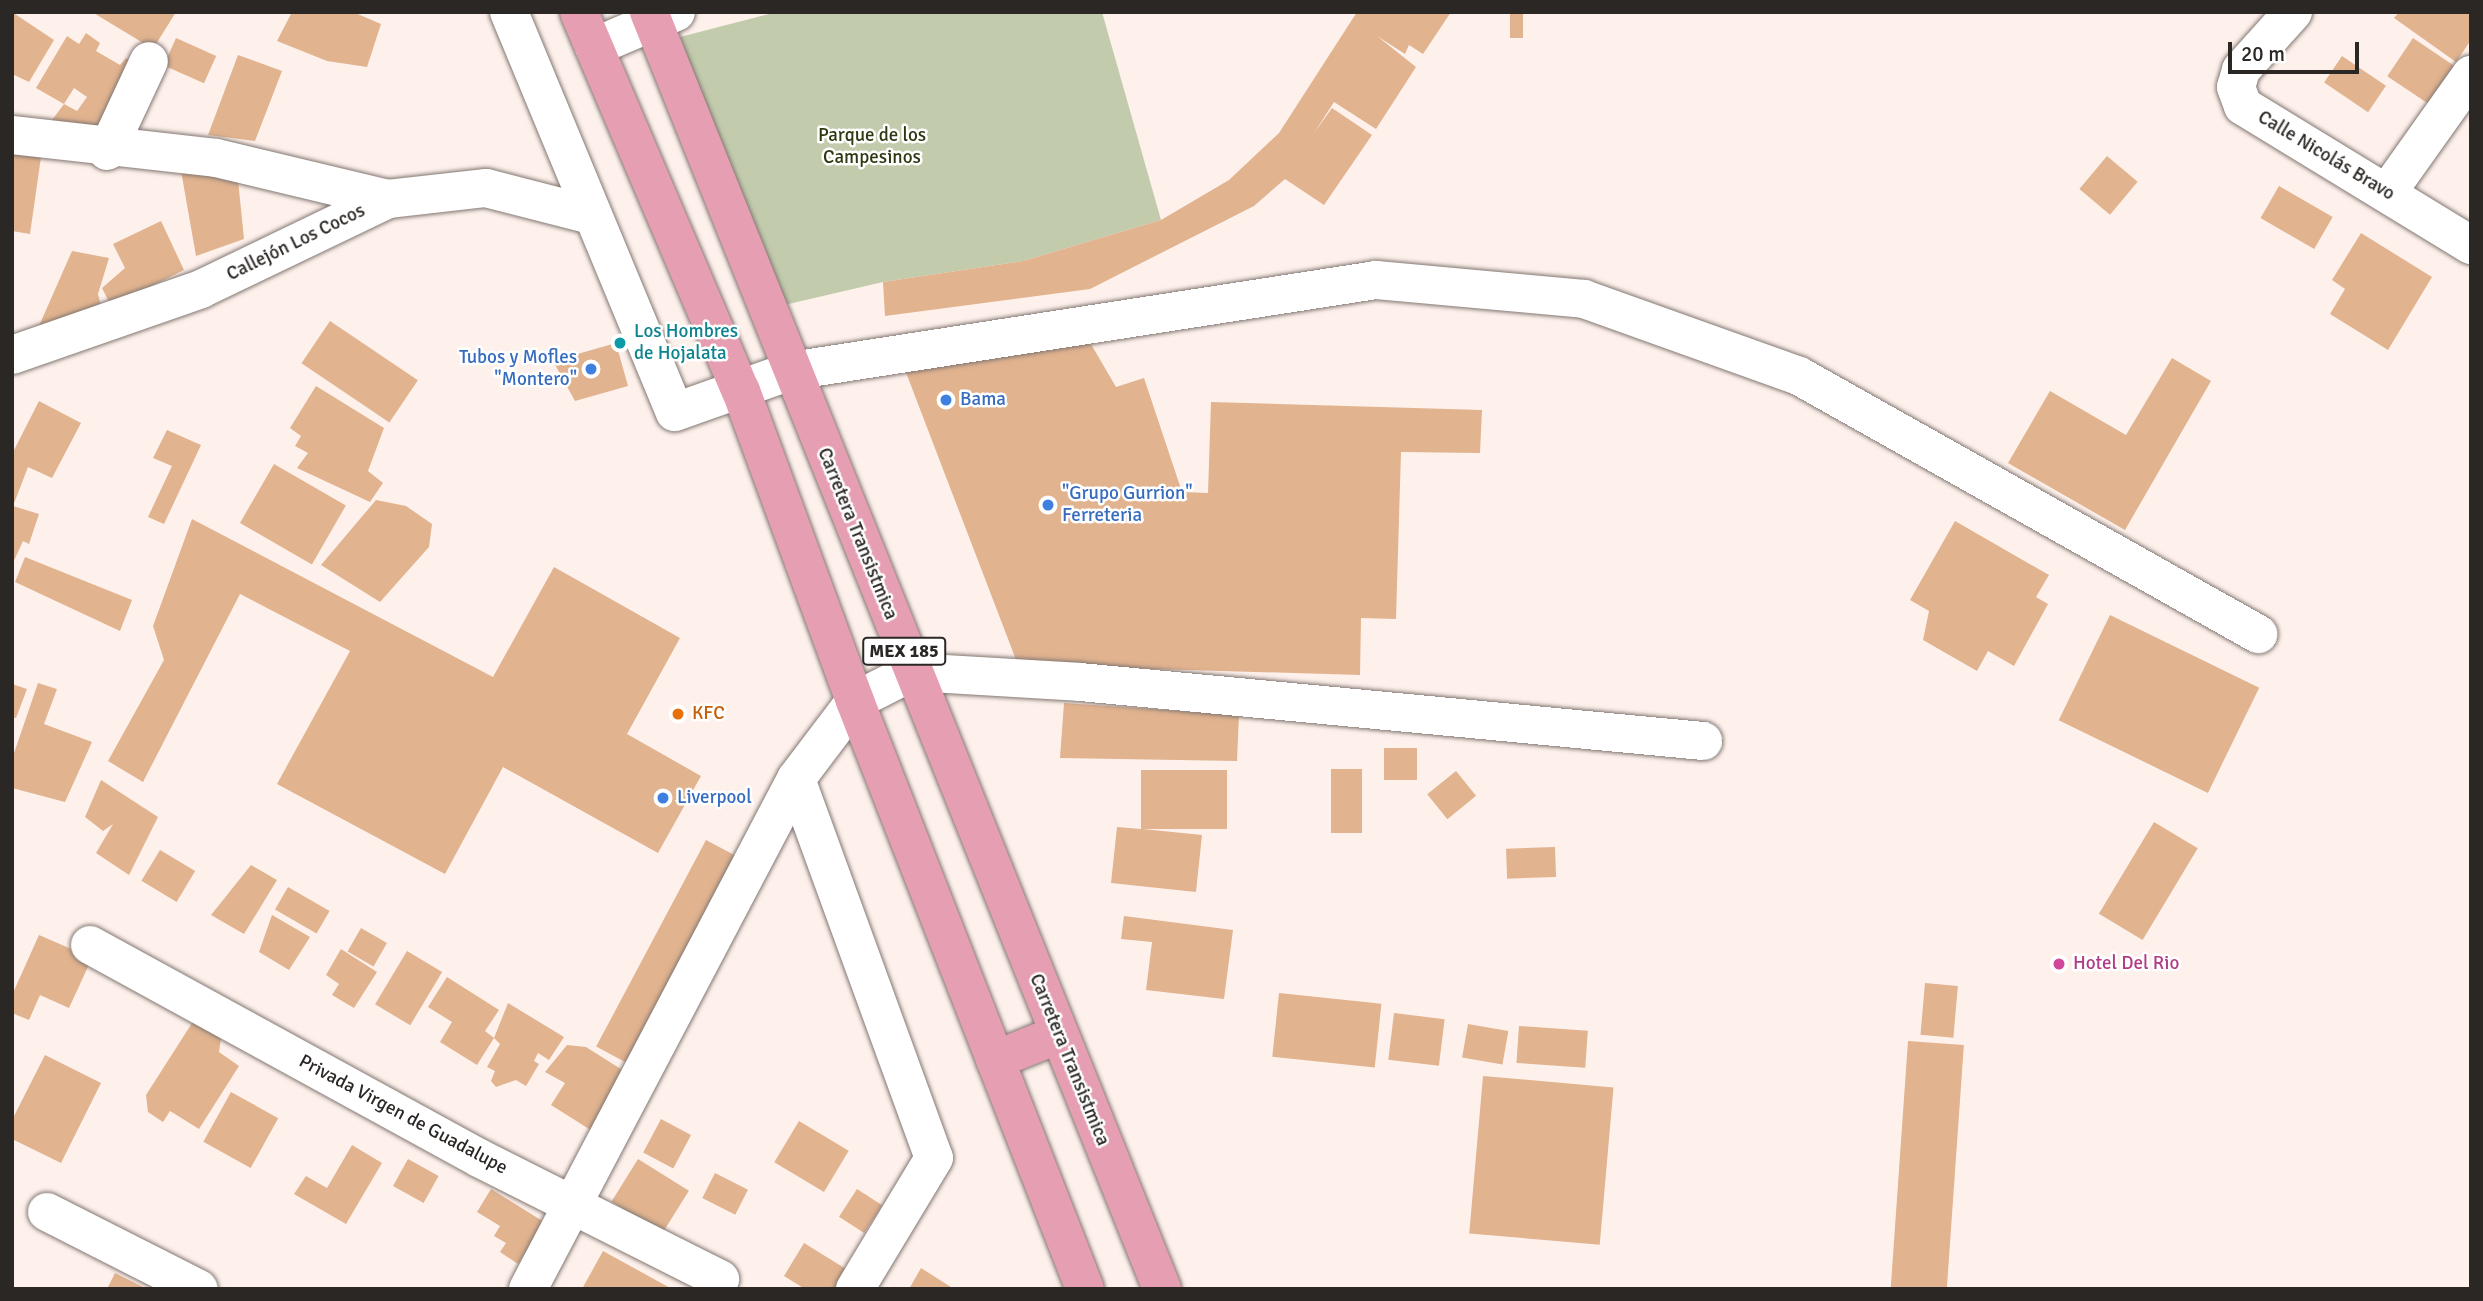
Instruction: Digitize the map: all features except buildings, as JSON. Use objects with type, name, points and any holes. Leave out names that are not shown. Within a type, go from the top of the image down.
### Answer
[{"type":"main road","name":"MEX 185","points":[[579,12],[741,391],[855,701],[995,1060],[1073,1280]]},
{"type":"main road","name":"Carretera Transistmica","points":[[660,15],[791,371],[1162,1289]]},
{"type":"main road","points":[[995,1060],[1059,1034]]},
{"type":"street","points":[[509,12],[587,214],[675,412],[741,391],[791,371],[1377,280],[1584,299],[1799,376],[2258,634]]},
{"type":"street","name":"Calle Nicolás Bravo","points":[[2292,12],[2241,70],[2236,87],[2243,106],[2471,245]]},
{"type":"street","points":[[594,47],[660,15]]},
{"type":"street","points":[[107,151],[149,61]]},
{"type":"street","points":[[2387,193],[2471,75]]},
{"type":"street","points":[[12,135],[107,151],[216,158],[388,199]]},
{"type":"street","name":"Callejón Los Cocos","points":[[12,355],[201,289],[388,199],[486,188],[587,214]]},
{"type":"street","points":[[528,1289],[571,1202],[796,779],[855,701],[912,672],[1080,682],[1703,741]]},
{"type":"street","points":[[796,779],[934,1158],[855,1289]]},
{"type":"street","name":"Privada Virgen de Guadalupe","points":[[90,946],[720,1279]]},
{"type":"street","points":[[47,1212],[199,1289]]},
{"type":"green space","name":"Parque de los Campesinos","points":[[777,12],[1102,12],[1161,220],[1023,261],[883,282],[780,306],[680,37]]},
{"type":"place","name":"Los Hombres de Hojalata","points":[[620,343]]},
{"type":"place","name":"Tubos y Mofles \"Montero\"","points":[[591,369]]},
{"type":"place","name":"Bama","points":[[946,400]]},
{"type":"place","name":"\"Grupo Gurrion\" Ferreteria","points":[[1048,505]]},
{"type":"place","name":"KFC","points":[[678,714]]},
{"type":"place","name":"Liverpool","points":[[663,798]]},
{"type":"place","name":"Hotel Del Rio","points":[[2059,964]]}]
